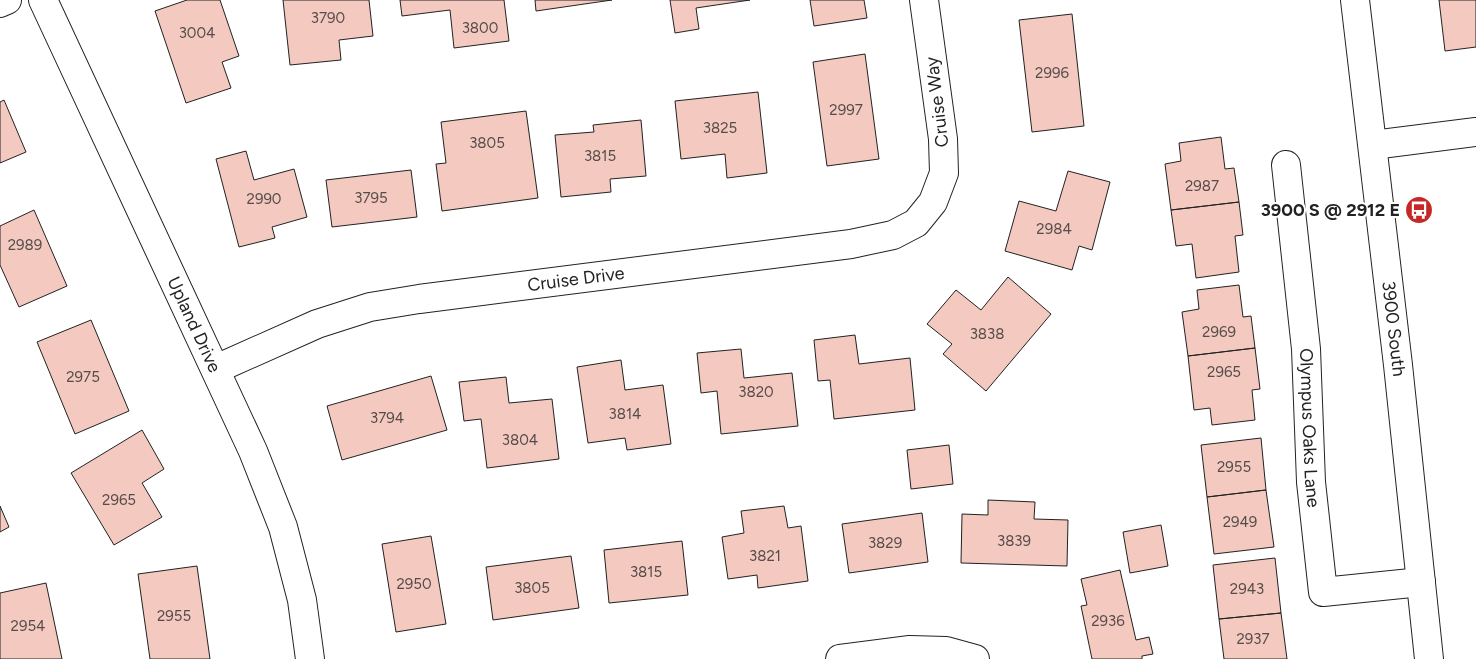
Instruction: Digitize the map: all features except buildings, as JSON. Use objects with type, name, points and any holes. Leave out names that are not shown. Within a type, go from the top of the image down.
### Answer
[{"type":"street","points":[[0,3],[7,0]]},
{"type":"street","name":"Upland Drive","points":[[43,0],[216,369],[253,451],[284,527],[302,600],[310,659]]},
{"type":"street","name":"Cruise Way","points":[[924,0],[943,147],[944,173],[933,202]]},
{"type":"street","name":"3900 South","points":[[1355,0],[1398,365],[1429,659]]},
{"type":"street","points":[[1373,145],[1476,132]]},
{"type":"street","name":"Olympus Oaks Lane","points":[[1286,164],[1306,349],[1310,482],[1323,592],[1421,582]]},
{"type":"street","name":"Cruise Drive","points":[[216,369],[317,324],[370,307],[419,299],[850,244],[893,235],[916,223],[933,202]]},
{"type":"street","points":[[840,659],[910,650],[946,651],[975,659]]},
{"type":"place","name":"3900 S @ 2912 E","points":[[1419,210]]}]
